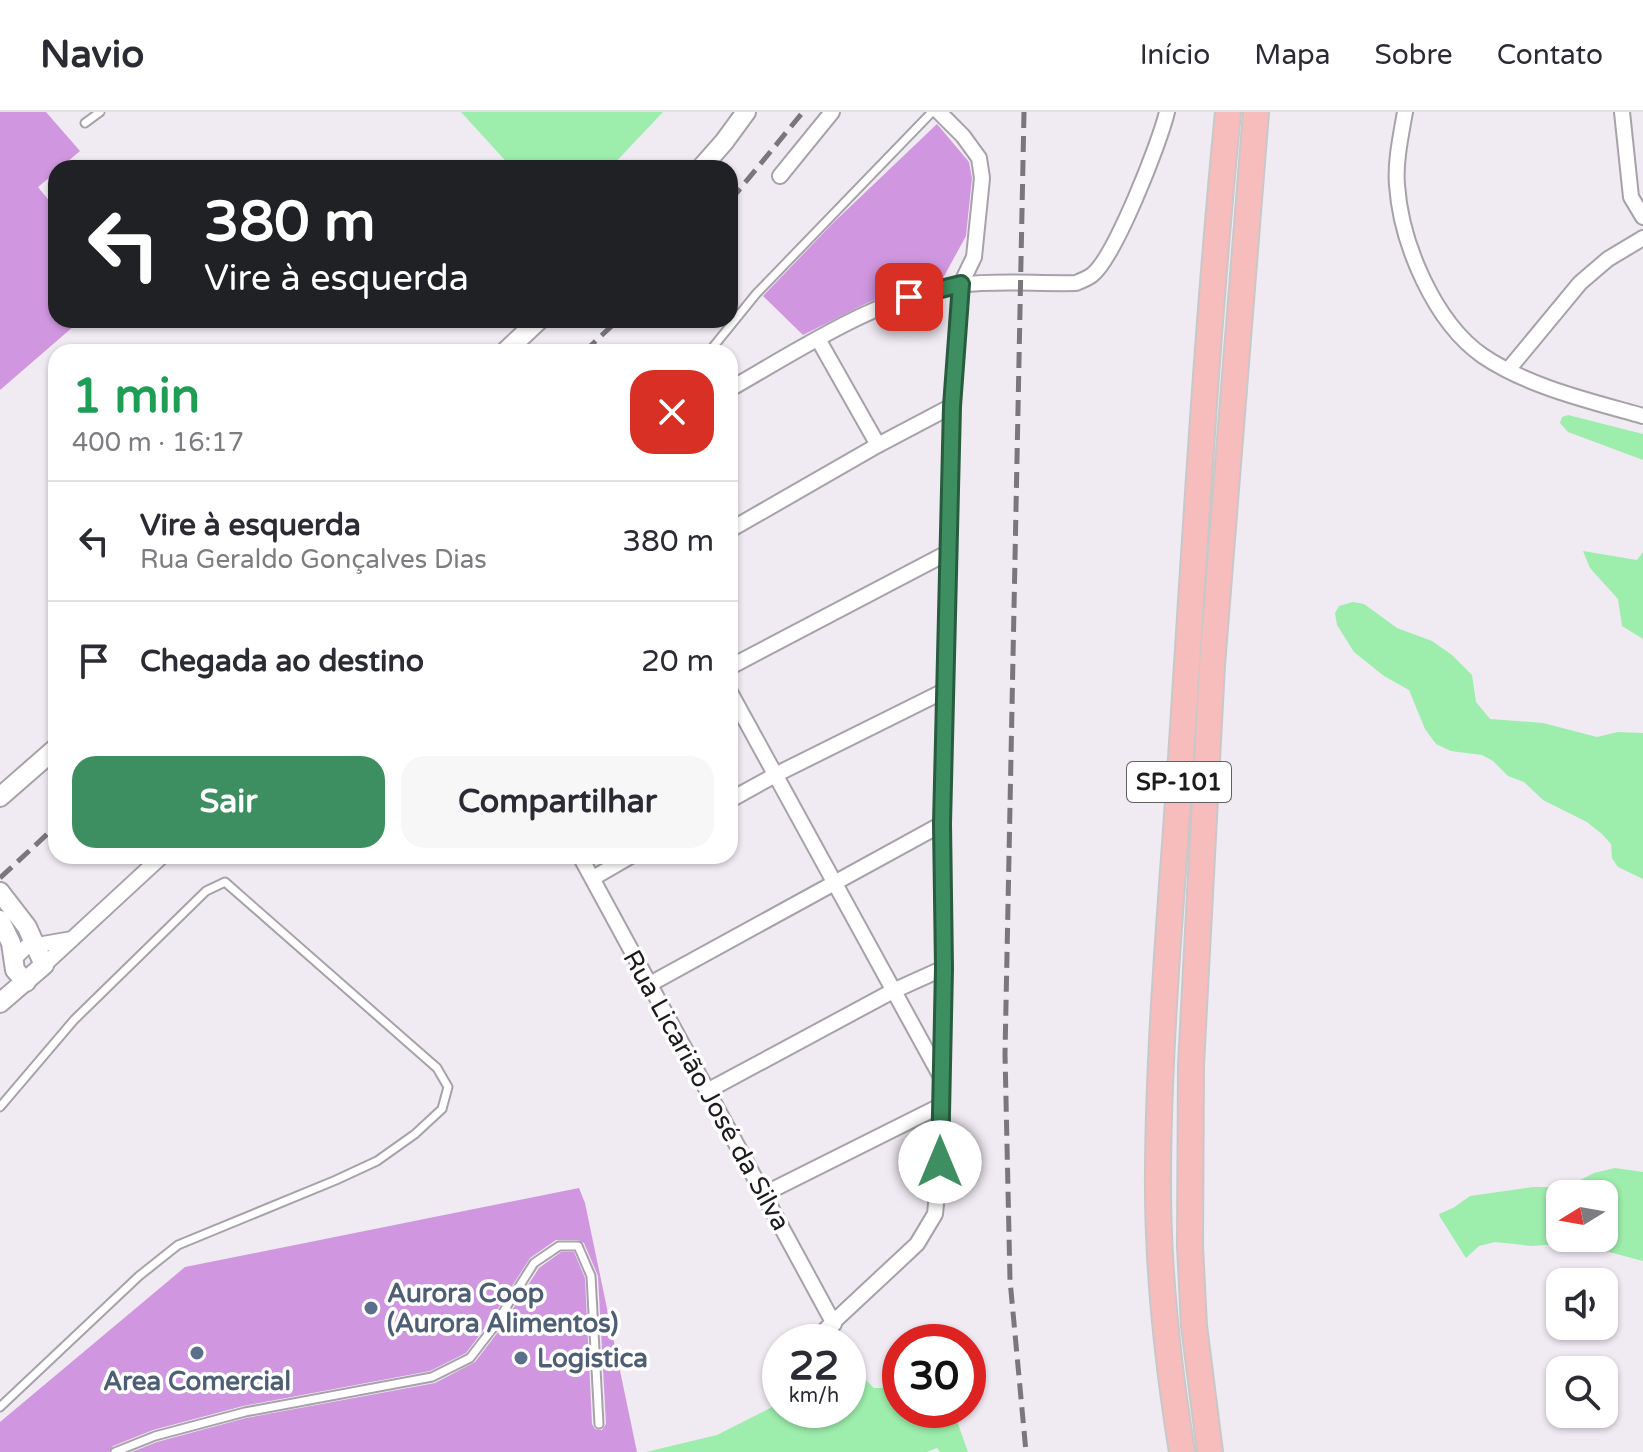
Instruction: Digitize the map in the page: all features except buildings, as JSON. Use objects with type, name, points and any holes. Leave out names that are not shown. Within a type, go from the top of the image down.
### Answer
[{"type":"highway","name":"SP-101","points":[[1182,1452],[1166,1327],[1160,1248],[1160,1085],[1200,453],[1228,112]]},
{"type":"highway","name":"SP-101","points":[[1210,1452],[1194,1326],[1190,1246],[1191,1065],[1213,649],[1256,112]]},
{"type":"highway","points":[[1249,185],[1271,112]]},
{"type":"street","points":[[708,160],[746,112]]},
{"type":"street","points":[[780,176],[832,112]]},
{"type":"street","points":[[834,1324],[917,1244],[935,1214],[940,1162],[944,968],[942,824],[952,406],[961,284],[974,257],[982,178],[979,158],[939,112]]},
{"type":"street","points":[[738,384],[818,339],[892,303],[926,291],[961,284],[1076,283],[1093,275],[1107,256],[1127,216],[1167,112]]},
{"type":"street","points":[[1405,112],[1396,182],[1402,221],[1430,296],[1463,340],[1508,370],[1577,397],[1643,416]]},
{"type":"street","points":[[1622,112],[1631,197],[1643,217]]},
{"type":"street","points":[[1508,370],[1580,283],[1608,259],[1643,238]]},
{"type":"street","points":[[514,344],[530,328]]},
{"type":"street","points":[[818,339],[878,445]]},
{"type":"street","points":[[738,525],[952,406]]},
{"type":"street","points":[[738,663],[949,552]]},
{"type":"street","points":[[738,796],[946,690]]},
{"type":"street","points":[[738,706],[942,1078]]},
{"type":"street","points":[[0,797],[48,755]]},
{"type":"street","points":[[650,984],[942,824]]},
{"type":"street","points":[[0,1003],[153,864]]},
{"type":"street","name":"Rua Licarião José da Silva","points":[[585,864],[834,1324]]},
{"type":"street","points":[[593,878],[617,864]]},
{"type":"street","points":[[0,892],[27,927],[44,965]]},
{"type":"street","points":[[0,920],[9,937],[15,970],[26,982]]},
{"type":"street","points":[[0,993],[18,952],[36,944],[72,939]]},
{"type":"street","points":[[707,1091],[893,991],[944,968]]},
{"type":"street","points":[[764,1194],[940,1106]]},
{"type":"lane","points":[[85,123],[100,112]]},
{"type":"lane","points":[[738,316],[932,112]]},
{"type":"lane","points":[[715,344],[728,328]]},
{"type":"lane","points":[[0,1107],[74,1020],[206,891],[225,882],[437,1068],[448,1087],[442,1109],[415,1134],[377,1161],[178,1245],[139,1276],[0,1407]]},
{"type":"lane","points":[[115,1452],[155,1436],[245,1412],[432,1377],[470,1358],[534,1263],[559,1246],[578,1246],[591,1276],[599,1424]]},
{"type":"green space","points":[[461,112],[663,112],[618,160],[505,160]]},
{"type":"green space","points":[[1568,415],[1643,434],[1643,460],[1568,432],[1560,423],[1562,417]]},
{"type":"green space","points":[[1583,551],[1637,560],[1643,552],[1643,639],[1622,626],[1618,599],[1590,568]]},
{"type":"green space","points":[[1353,602],[1364,604],[1397,628],[1432,641],[1452,655],[1472,675],[1476,702],[1490,719],[1543,723],[1597,737],[1618,732],[1643,733],[1643,879],[1618,867],[1612,858],[1611,844],[1587,822],[1543,800],[1524,782],[1508,776],[1482,755],[1451,751],[1436,744],[1425,729],[1409,690],[1384,676],[1354,652],[1337,625],[1335,613],[1339,606]]},
{"type":"green space","points":[[1615,1168],[1643,1172],[1643,1261],[1609,1252],[1618,1252],[1618,1180],[1580,1180]]},
{"type":"green space","points":[[1546,1187],[1546,1245],[1495,1242],[1479,1246],[1466,1258],[1439,1214],[1470,1196]]},
{"type":"green space","points":[[866,1380],[874,1388],[882,1387],[882,1428],[959,1428],[968,1452],[940,1452],[937,1448],[927,1452],[646,1452],[717,1435],[762,1412],[762,1428],[866,1428]]},
{"type":"railway","points":[[738,191],[803,112]]},
{"type":"railway","points":[[1024,112],[1005,1054],[1010,1280],[1026,1452]]},
{"type":"railway","points":[[592,344],[610,328]]},
{"type":"railway","points":[[0,878],[48,833]]},
{"type":"place","name":"Aurora Coop (Aurora Alimentos)","points":[[371,1308]]},
{"type":"place","name":"Area Comercial","points":[[197,1353]]},
{"type":"place","name":"Logistica","points":[[521,1358]]},
{"type":"route","points":[[909,297],[961,284],[952,406],[942,824],[944,968],[940,1162]]}]
